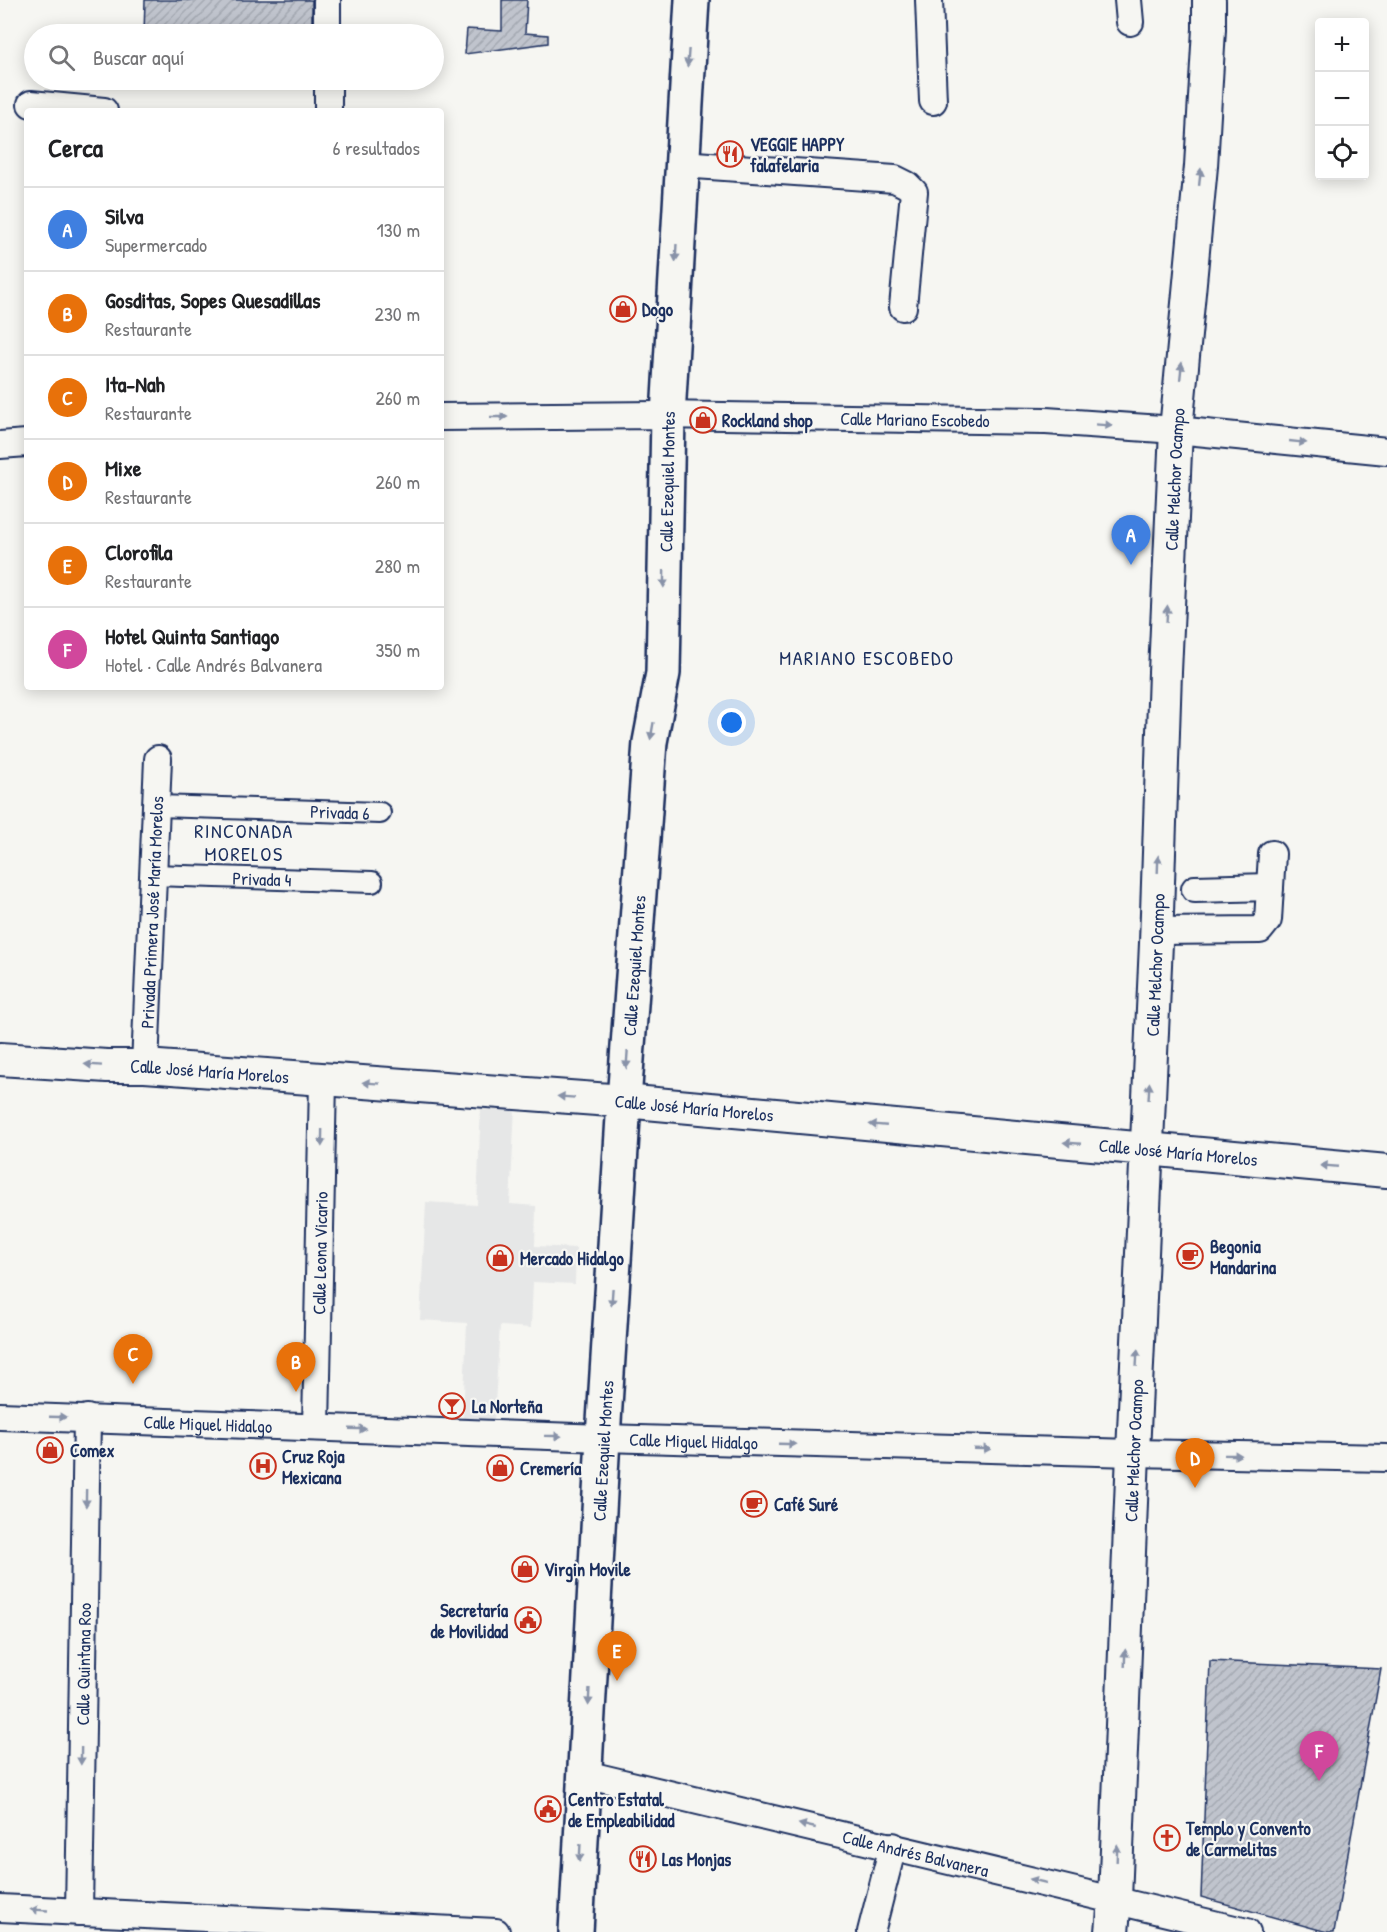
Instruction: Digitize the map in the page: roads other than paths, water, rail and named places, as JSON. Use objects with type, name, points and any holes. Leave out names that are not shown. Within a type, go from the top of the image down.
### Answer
[{"type":"main road","name":"Calle Ezequiel Montes","points":[[576,1932],[624,1101],[650,742],[663,673],[668,416],[692,0]]},
{"type":"street","points":[[327,0],[327,24]]},
{"type":"street","points":[[929,0],[933,101]]},
{"type":"street","name":"Calle Melchor Ocampo","points":[[1112,1932],[1176,430],[1201,166],[1209,0]]},
{"type":"street","points":[[328,90],[328,108]]},
{"type":"street","points":[[31,104],[73,108]]},
{"type":"street","points":[[681,164],[895,179],[907,185],[914,192],[903,307]]},
{"type":"street","name":"Calle Mariano Escobedo","points":[[444,417],[668,416],[1046,421],[1176,430],[1387,451]]},
{"type":"street","points":[[0,445],[24,443]]},
{"type":"street","name":"Privada Primera José María Morelos","points":[[145,1066],[158,759]]},
{"type":"street","name":"Privada 6","points":[[156,806],[380,813]]},
{"type":"street","points":[[1156,931],[1260,930],[1268,920],[1272,854]]},
{"type":"street","name":"Privada 4","points":[[153,875],[372,882]]},
{"type":"street","points":[[1195,889],[1270,887]]},
{"type":"street","name":"Calle José María Morelos","points":[[0,1059],[107,1066],[145,1066],[624,1101],[1387,1171]]},
{"type":"street","name":"Calle Leona Vicario","points":[[316,1427],[323,1080]]},
{"type":"street","name":"Calle Miguel Hidalgo","points":[[0,1416],[603,1438],[1133,1454],[1387,1458]]},
{"type":"street","name":"Calle Quintana Roo","points":[[79,1912],[87,1418]]},
{"type":"street","name":"Calle Andrés Balvanera","points":[[585,1774],[1247,1932]]},
{"type":"street","points":[[871,1932],[893,1846]]},
{"type":"street","points":[[0,1908],[496,1932]]},
{"type":"place","name":"VEGGIE HAPPY falafelaria","points":[[730,154]]},
{"type":"place","name":"Dogo","points":[[623,309]]},
{"type":"place","name":"Rockland shop","points":[[703,420]]},
{"type":"place","name":"Silva","points":[[1131,565]]},
{"type":"place","name":"Begonia Mandarina","points":[[1190,1256]]},
{"type":"place","name":"Mercado Hidalgo","points":[[500,1258]]},
{"type":"place","name":"Ita-Nah","points":[[133,1384]]},
{"type":"place","name":"Gosditas, Sopes Quesadillas","points":[[296,1392]]},
{"type":"place","name":"La Norteña","points":[[452,1406]]},
{"type":"place","name":"Comex","points":[[50,1450]]},
{"type":"place","name":"Cruz Roja Mexicana","points":[[263,1466]]},
{"type":"place","name":"Cremería","points":[[500,1468]]},
{"type":"place","name":"Mixe","points":[[1195,1488]]},
{"type":"place","name":"Café Suré","points":[[754,1504]]},
{"type":"place","name":"Virgin Movile","points":[[525,1569]]},
{"type":"place","name":"Secretaría de Movilidad","points":[[528,1620]]},
{"type":"place","name":"Clorofila","points":[[617,1681]]},
{"type":"place","name":"Hotel Quinta Santiago","points":[[1319,1781]]},
{"type":"place","name":"Centro Estatal de Empleabilidad","points":[[548,1809]]},
{"type":"place","name":"Templo y Convento de Carmelitas","points":[[1167,1838]]},
{"type":"place","name":"Las Monjas","points":[[643,1859]]},
{"type":"district","name":"MARIANO ESCOBEDO","points":[[867,657]]},
{"type":"district","name":"RINCONADA MORELOS","points":[[244,842]]}]
